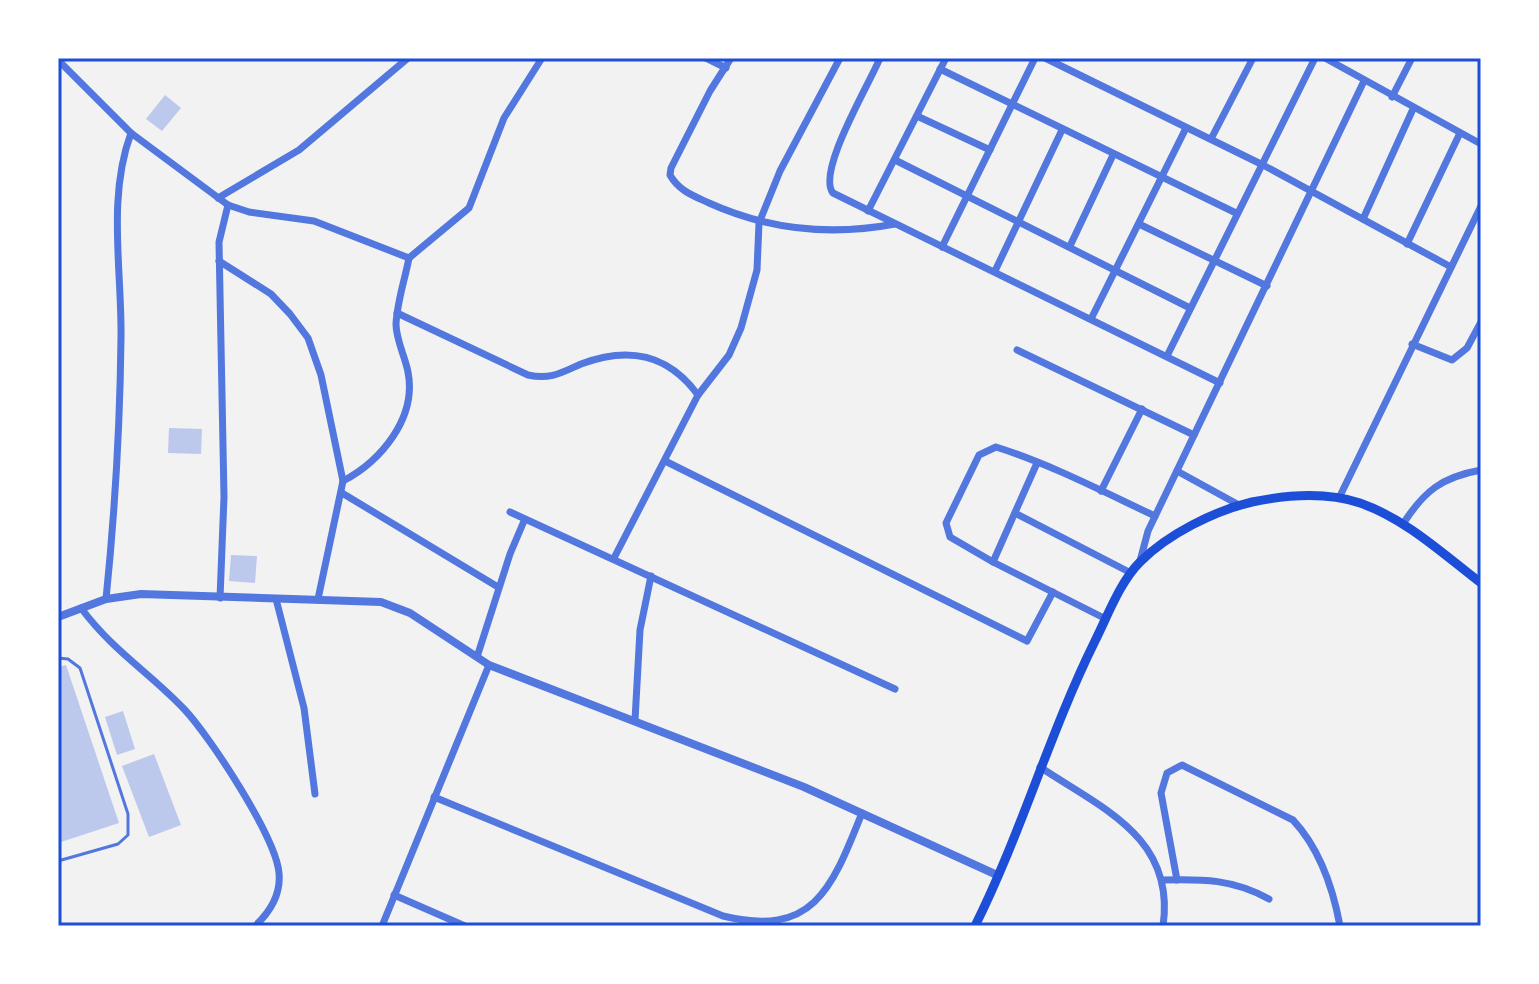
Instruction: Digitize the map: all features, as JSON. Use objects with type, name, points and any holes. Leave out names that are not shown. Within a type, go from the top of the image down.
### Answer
[{"type":"main road","points":[[975,926],[1039,766],[1106,619],[1131,573],[1183,531],[1239,505],[1285,497],[1339,498],[1359,503],[1403,524],[1481,583]]},
{"type":"street","points":[[218,198],[299,150],[408,58]]},
{"type":"street","points":[[343,481],[363,471],[384,451],[405,406],[409,375],[396,328],[409,258],[469,208],[504,118],[542,58]]},
{"type":"street","points":[[706,58],[726,68]]},
{"type":"street","points":[[731,58],[705,101],[670,175],[690,194],[759,223],[827,229],[895,224]]},
{"type":"street","points":[[614,558],[698,395],[729,355],[741,328],[757,270],[759,223],[780,171],[840,58]]},
{"type":"street","points":[[880,58],[833,158],[828,180],[833,193],[1220,383]]},
{"type":"street","points":[[868,211],[946,58]]},
{"type":"street","points":[[942,247],[1035,58]]},
{"type":"street","points":[[1045,58],[1263,165],[1451,267]]},
{"type":"street","points":[[1211,139],[1253,58]]},
{"type":"street","points":[[1167,356],[1315,58]]},
{"type":"street","points":[[1325,58],[1481,144]]},
{"type":"street","points":[[1392,97],[1412,58]]},
{"type":"street","points":[[58,60],[131,133],[228,205],[249,212],[314,221],[409,258]]},
{"type":"street","points":[[940,69],[1236,213]]},
{"type":"street","points":[[1140,563],[1155,516],[1364,81]]},
{"type":"street","points":[[1363,219],[1413,109]]},
{"type":"street","points":[[917,116],[990,150]]},
{"type":"street","points":[[1091,319],[1186,128]]},
{"type":"street","points":[[995,271],[1062,130]]},
{"type":"street","points":[[106,599],[116,507],[120,411],[117,204],[121,167],[131,133]]},
{"type":"street","points":[[1407,244],[1460,133]]},
{"type":"street","points":[[1070,246],[1113,155]]},
{"type":"street","points":[[895,160],[1190,308]]},
{"type":"street","points":[[220,598],[224,497],[219,261],[221,229],[228,205]]},
{"type":"street","points":[[1339,498],[1481,206]]},
{"type":"street","points":[[1139,224],[1267,286]]},
{"type":"street","points":[[219,261],[279,302],[308,338],[321,375],[343,481],[318,599]]},
{"type":"street","points":[[397,313],[528,375],[545,378],[600,359],[650,357],[675,369],[698,395]]},
{"type":"street","points":[[1412,344],[1452,360],[1467,348],[1481,322]]},
{"type":"street","points":[[1017,350],[1194,435]]},
{"type":"street","points":[[1101,491],[1142,409]]},
{"type":"street","points":[[1106,619],[960,545],[950,537],[945,527],[979,455],[996,447],[1155,516]]},
{"type":"street","points":[[665,461],[1027,641],[1053,592]]},
{"type":"street","points":[[993,562],[1037,463]]},
{"type":"street","points":[[1403,524],[1417,502],[1437,483],[1481,470]]},
{"type":"street","points":[[1177,471],[1239,505]]},
{"type":"street","points":[[342,493],[498,587]]},
{"type":"street","points":[[510,512],[895,689]]},
{"type":"street","points":[[1015,513],[1131,573]]},
{"type":"street","points":[[477,657],[498,587],[524,521]]},
{"type":"street","points":[[635,720],[640,630],[651,576]]},
{"type":"street","points":[[58,617],[106,599],[141,594],[366,599],[393,606],[489,665],[635,720],[862,813],[997,875]]},
{"type":"street","points":[[276,599],[304,708],[315,794]]},
{"type":"street","points":[[81,608],[128,662],[185,711],[214,747],[262,830],[274,855],[279,879],[271,910],[255,926]]},
{"type":"street","points":[[382,926],[489,665]]},
{"type":"street","points":[[1177,880],[1161,793],[1167,773],[1182,765],[1293,820],[1308,835],[1319,857],[1340,926]]},
{"type":"street","points":[[1039,766],[1120,817],[1141,840],[1163,880],[1163,926]]},
{"type":"street","points":[[434,797],[723,916],[752,923],[792,919],[806,910],[835,874],[862,813]]},
{"type":"street","points":[[1163,880],[1235,883],[1269,899]]},
{"type":"street","points":[[394,895],[465,926]]},
{"type":"lane","points":[[58,658],[68,659],[80,668],[128,814],[128,835],[118,844],[58,861]]},
{"type":"building","points":[[165,95],[181,108],[162,131],[146,119]]},
{"type":"building","points":[[169,428],[202,429],[201,454],[168,453]]},
{"type":"building","points":[[231,555],[257,556],[255,583],[229,581]]},
{"type":"building","points":[[66,665],[119,823],[58,843],[58,667]]},
{"type":"building","points":[[123,711],[135,749],[117,755],[105,717]]},
{"type":"building","points":[[154,754],[181,825],[149,837],[122,766]]}]
